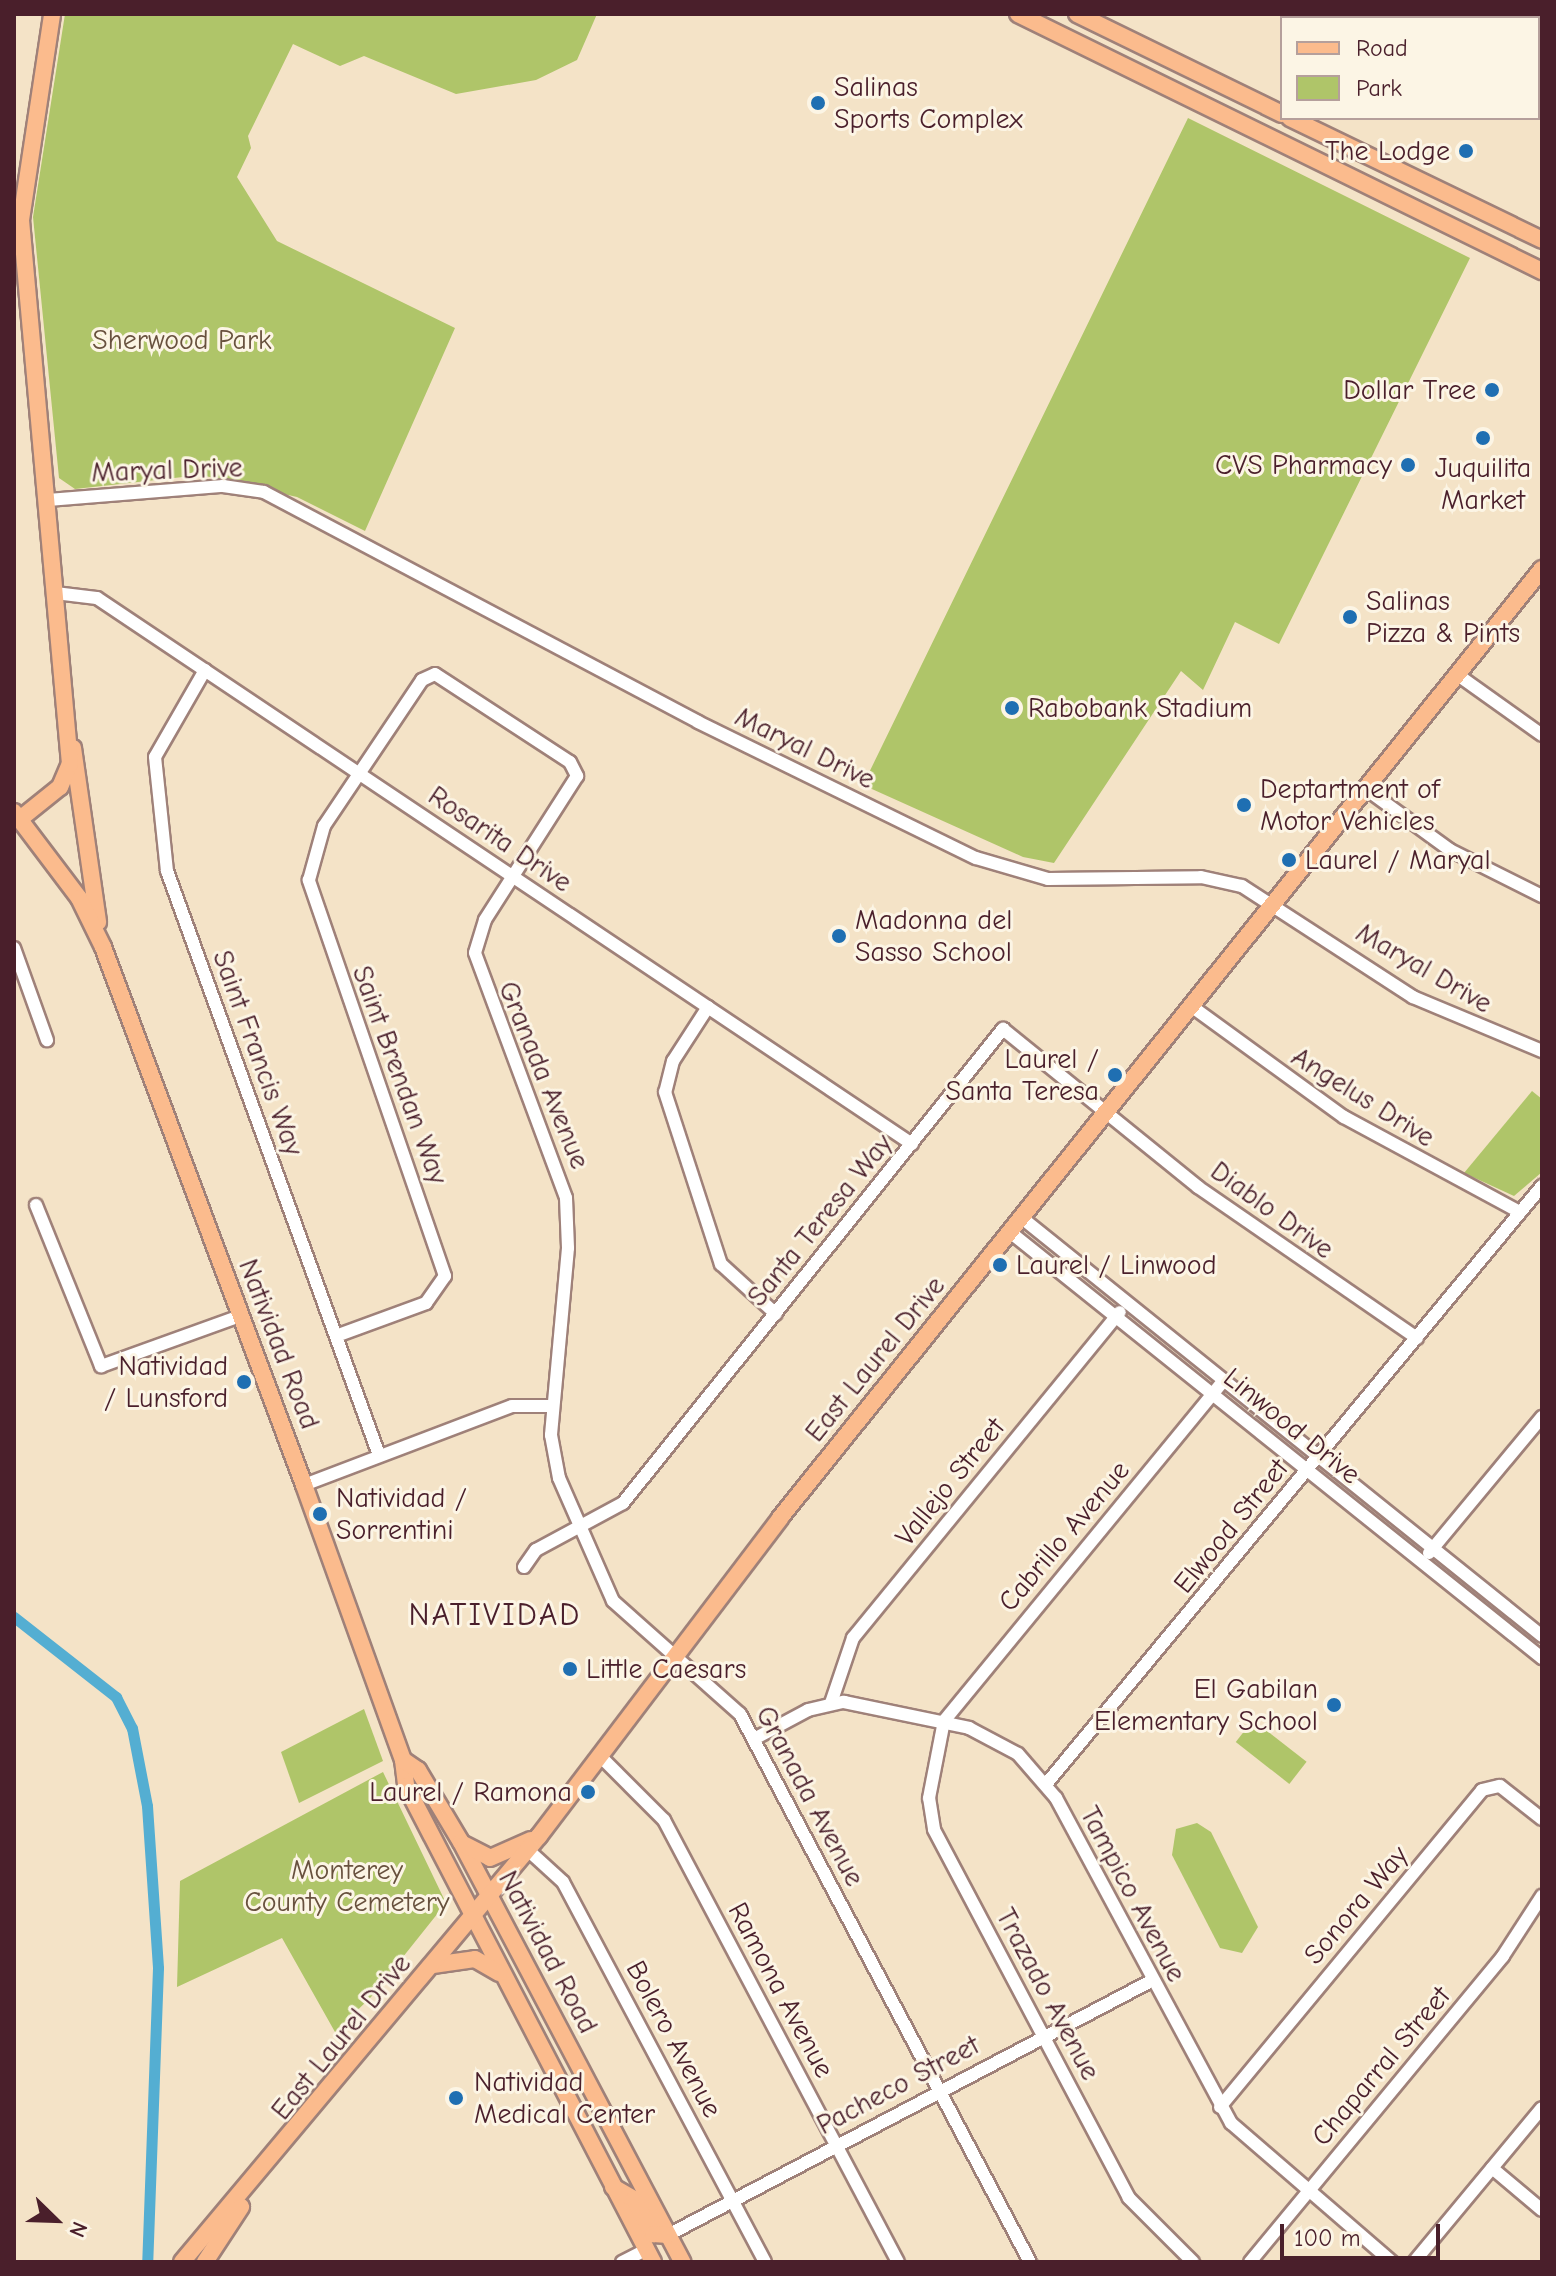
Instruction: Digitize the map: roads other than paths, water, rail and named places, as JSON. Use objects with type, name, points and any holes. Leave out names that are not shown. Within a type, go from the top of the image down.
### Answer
[{"type":"main road","points":[[52,14],[21,220],[71,746],[82,771],[103,947]]},
{"type":"main road","points":[[1018,14],[1542,271]]},
{"type":"main road","points":[[1077,14],[1280,113]]},
{"type":"main road","points":[[1294,120],[1542,240]]},
{"type":"main road","name":"East Laurel Drive","points":[[182,2262],[254,2184],[528,1850],[680,1658],[780,1518],[1542,569]]},
{"type":"main road","points":[[71,746],[60,787],[16,819],[79,898],[103,947]]},
{"type":"main road","name":"Natividad Road","points":[[103,947],[304,1485],[403,1760],[406,1786],[650,2256]]},
{"type":"main road","name":"Natividad Road","points":[[403,1760],[418,1770],[461,1842],[682,2262]]},
{"type":"main road","points":[[461,1842],[490,1858],[539,1836]]},
{"type":"main road","points":[[433,1965],[475,1959],[503,1976]]},
{"type":"main road","name":"East Laurel Drive","points":[[205,2262],[254,2184]]},
{"type":"main road","points":[[613,2187],[634,2199],[653,2234],[668,2235]]},
{"type":"street","name":"Maryal Drive","points":[[48,500],[223,486],[264,492],[698,722],[1000,868],[1061,880],[1201,877],[1275,902],[1413,997],[1542,1051]]},
{"type":"street","name":"Rosarita Drive","points":[[55,593],[92,595],[912,1144]]},
{"type":"street","name":"Saint Francis Way","points":[[205,670],[155,757],[164,859],[379,1455]]},
{"type":"street","points":[[1458,675],[1542,735]]},
{"type":"street","name":"Granada Avenue","points":[[360,774],[426,677],[440,676],[577,772],[574,788],[482,925],[475,959],[564,1188],[568,1248],[553,1406],[554,1461],[578,1529],[613,1601],[728,1699],[754,1739],[1030,2262]]},
{"type":"street","name":"Saint Brendan Way","points":[[336,1336],[426,1303],[445,1276],[311,899],[315,842],[360,774]]},
{"type":"street","points":[[1366,789],[1450,850],[1542,896]]},
{"type":"street","points":[[14,948],[47,1040]]},
{"type":"street","name":"Angelus Drive","points":[[1191,1006],[1344,1117],[1520,1212]]},
{"type":"street","points":[[708,1007],[673,1061],[665,1092],[721,1264],[776,1314]]},
{"type":"street","name":"Santa Teresa Way","points":[[524,1567],[536,1550],[623,1503],[1003,1029],[1106,1113]]},
{"type":"street","name":"Diablo Drive","points":[[1106,1113],[1284,1250],[1417,1338]]},
{"type":"street","name":"Elwood Street","points":[[1047,1783],[1542,1186]]},
{"type":"street","points":[[36,1205],[101,1366],[240,1316]]},
{"type":"street","name":"Linwood Drive","points":[[1022,1218],[1542,1636]]},
{"type":"street","name":"Linwood Drive","points":[[1010,1232],[1540,1653]]},
{"type":"street","name":"Vallejo Street","points":[[831,1703],[853,1638],[1127,1304]]},
{"type":"street","name":"Cabrillo Avenue","points":[[944,1721],[1223,1381]]},
{"type":"street","points":[[304,1485],[512,1406],[553,1406]]},
{"type":"street","points":[[1422,1562],[1542,1417]]},
{"type":"street","points":[[754,1739],[831,1703]]},
{"type":"street","name":"Tampico Avenue","points":[[831,1703],[944,1721],[1006,1745],[1047,1783],[1220,2107],[1248,2143],[1392,2262]]},
{"type":"street","name":"Trazado Avenue","points":[[944,1721],[929,1787],[934,1829],[1129,2198],[1193,2262]]},
{"type":"street","name":"Ramona Avenue","points":[[601,1757],[660,1813],[898,2262]]},
{"type":"street","name":"Sonora Way","points":[[1220,2107],[1482,1790],[1500,1786],[1542,1819]]},
{"type":"street","name":"Bolero Avenue","points":[[528,1850],[563,1882],[765,2262]]},
{"type":"street","name":"Chaparral Street","points":[[1250,2262],[1511,1946],[1542,1896]]},
{"type":"street","name":"Pacheco Street","points":[[668,2235],[1151,1981]]},
{"type":"street","points":[[1414,2262],[1542,2108]]},
{"type":"street","points":[[1492,2168],[1542,2210]]},
{"type":"street","points":[[622,2262],[650,2256]]},
{"type":"waterway","points":[[14,1617],[116,1697],[132,1728],[147,1806],[158,1968],[147,2262]]},
{"type":"place","name":"Salinas Sports Complex","points":[[818,103]]},
{"type":"place","name":"The Lodge","points":[[1466,151]]},
{"type":"place","name":"Dollar Tree","points":[[1492,390]]},
{"type":"place","name":"Juquilita Market","points":[[1483,438]]},
{"type":"place","name":"CVS Pharmacy","points":[[1408,465]]},
{"type":"place","name":"Salinas Pizza & Pints","points":[[1350,617]]},
{"type":"place","name":"Rabobank Stadium","points":[[1012,708]]},
{"type":"place","name":"Deptartment of Motor Vehicles","points":[[1244,805]]},
{"type":"place","name":"Laurel / Maryal","points":[[1289,860]]},
{"type":"place","name":"Madonna del Sasso School","points":[[839,936]]},
{"type":"place","name":"Laurel / Santa Teresa","points":[[1115,1075]]},
{"type":"place","name":"Laurel / Linwood","points":[[1000,1265]]},
{"type":"place","name":"Natividad / Lunsford","points":[[244,1382]]},
{"type":"place","name":"Natividad / Sorrentini","points":[[320,1514]]},
{"type":"place","name":"Little Caesars","points":[[570,1669]]},
{"type":"place","name":"El Gabilan Elementary School","points":[[1334,1705]]},
{"type":"place","name":"Laurel / Ramona","points":[[588,1792]]},
{"type":"place","name":"Natividad Medical Center","points":[[456,2098]]},
{"type":"district","name":"NATIVIDAD","points":[[495,1615]]},
{"type":"park label","name":"Sherwood Park","points":[[182,340]]},
{"type":"park label","name":"Monterey County Cemetery","points":[[347,1886]]}]
